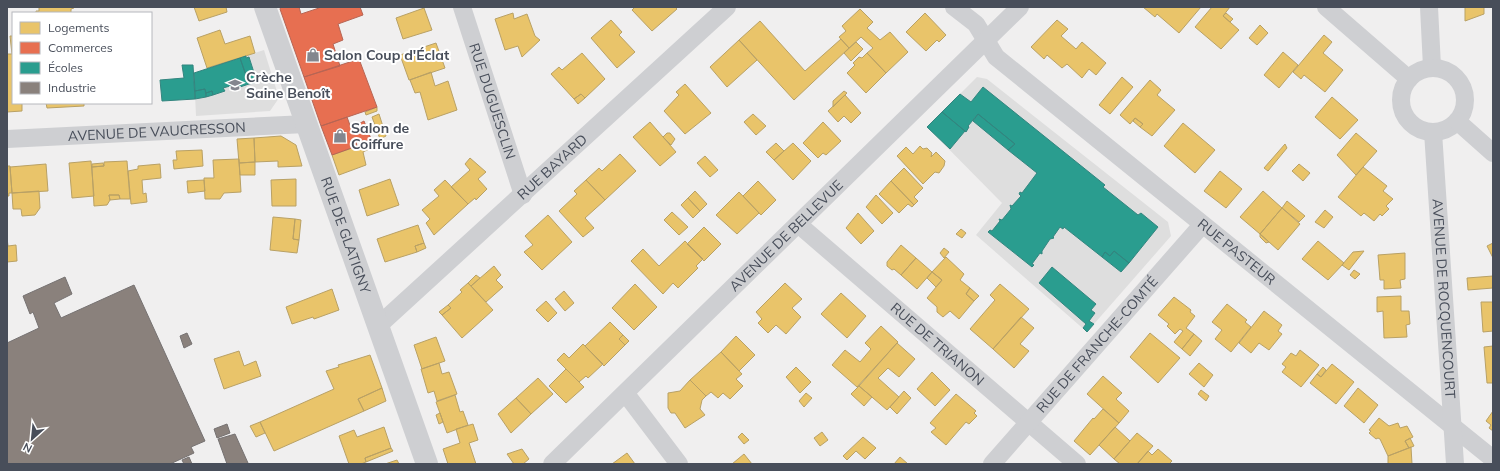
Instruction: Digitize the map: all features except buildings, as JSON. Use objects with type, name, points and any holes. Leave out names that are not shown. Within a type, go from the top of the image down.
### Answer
[{"type":"street","name":"RUE DE GLATIGNY","points":[[266,7],[427,464]]},
{"type":"street","name":"RUE DUGUESCLIN","points":[[462,7],[523,195]]},
{"type":"street","name":"RUE BAYARD","points":[[378,326],[727,7]]},
{"type":"street","name":"RUE PASTEUR","points":[[954,7],[976,24],[985,42],[996,57],[1202,225],[1493,458]]},
{"type":"street","name":"AVENUE DE BELLEVUE","points":[[552,464],[626,394],[1020,7]]},
{"type":"street","points":[[1326,7],[1409,79]]},
{"type":"street","points":[[1429,7],[1432,67]]},
{"type":"street","points":[[1432,67],[1442,69],[1452,74],[1460,81],[1465,91],[1464,107],[1458,121],[1450,127],[1433,132],[1414,126],[1402,109],[1401,98],[1403,88],[1409,79],[1423,69],[1432,67]]},
{"type":"street","points":[[1458,121],[1493,153]]},
{"type":"street","name":"AVENUE DE VAUCRESSON","points":[[7,139],[306,124]]},
{"type":"street","name":"AVENUE DE ROCQUENCOURT","points":[[1433,132],[1454,426],[1455,464]]},
{"type":"street","name":"RUE DE TRIANON","points":[[798,224],[1077,464]]},
{"type":"street","name":"RUE DE FRANCHE-COMTÉ","points":[[992,464],[1202,225]]},
{"type":"street","points":[[626,394],[679,464]]},
{"type":"shaded area","name":"Crèche Saine Benoît","points":[[264,50],[279,98],[270,111],[196,116],[194,73]]},
{"type":"shaded area","points":[[977,77],[987,79],[1168,222],[1171,236],[1087,332],[976,235],[1002,203],[927,127]]},
{"type":"place","name":"Salon Coup d'Éclat","points":[[313,55]]},
{"type":"place","name":"Crèche Saine Benoît","points":[[235,85]]},
{"type":"place","name":"Salon de Coiffure","points":[[340,136]]}]
